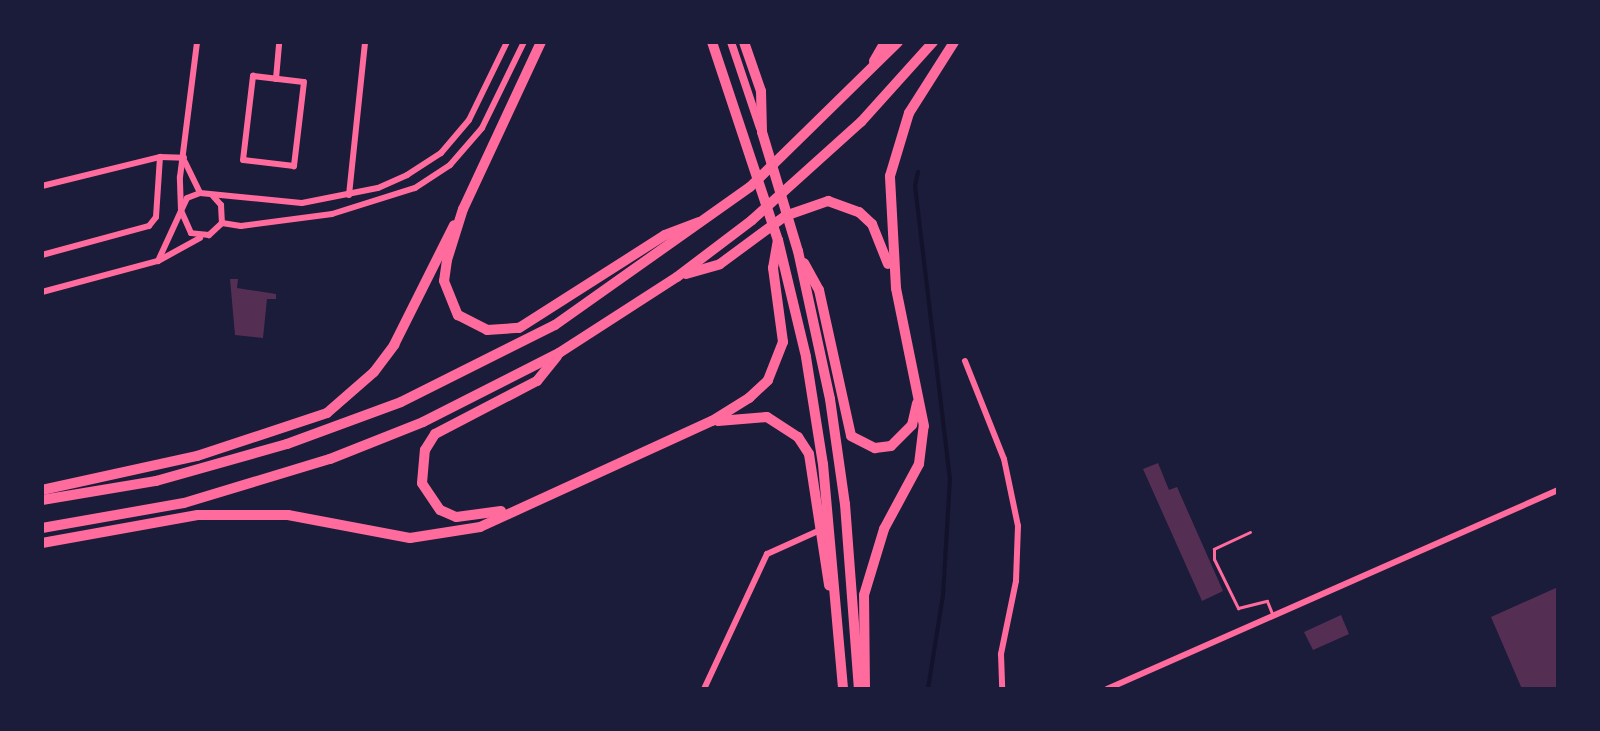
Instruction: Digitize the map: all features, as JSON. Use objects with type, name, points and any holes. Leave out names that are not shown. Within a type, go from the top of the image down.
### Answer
[{"type":"highway","points":[[42,490],[211,452],[327,413],[374,372],[394,345],[463,209],[541,42]]},
{"type":"highway","points":[[712,42],[778,240],[814,408],[843,689]]},
{"type":"highway","points":[[744,42],[761,91],[762,132],[798,251],[834,429],[862,689]]},
{"type":"highway","points":[[864,79],[885,42]]},
{"type":"highway","points":[[42,500],[229,462],[401,402],[555,325],[713,217],[811,131],[898,42]]},
{"type":"highway","points":[[42,528],[184,503],[330,459],[423,422],[559,353],[677,277],[752,220],[803,176],[933,42]]},
{"type":"highway","points":[[862,689],[864,595],[884,529],[919,464],[924,426],[896,288],[888,206],[897,146],[909,113],[954,42]]},
{"type":"highway","points":[[677,277],[720,264],[810,204],[828,201],[859,212],[881,240],[896,288]]},
{"type":"highway","points":[[463,209],[447,260],[449,302],[471,325],[500,332],[558,306],[665,235],[713,217]]},
{"type":"highway","points":[[42,543],[198,515],[246,513],[320,520],[382,535],[443,536],[480,527],[712,421],[749,398],[776,365],[783,342],[773,268],[778,240]]},
{"type":"highway","points":[[798,251],[819,290],[851,436],[875,448],[891,446],[912,425],[917,402]]},
{"type":"highway","points":[[518,507],[476,517],[440,510],[422,483],[422,458],[435,434],[537,381],[559,353]]},
{"type":"highway","points":[[712,421],[767,417],[798,437],[809,454],[818,531],[836,611]]},
{"type":"main road","points":[[731,42],[762,132]]},
{"type":"street","points":[[197,42],[181,211],[186,229],[204,236]]},
{"type":"street","points":[[276,79],[279,42]]},
{"type":"street","points":[[349,195],[365,42]]},
{"type":"street","points":[[158,261],[187,198],[200,193],[302,203],[349,195],[407,175],[441,153],[469,120],[507,42]]},
{"type":"street","points":[[42,292],[158,261],[222,223],[241,226],[332,214],[415,188],[450,165],[482,128],[524,42]]},
{"type":"street","points":[[253,76],[276,79],[304,82],[294,166],[243,160],[253,76]]},
{"type":"street","points":[[42,186],[160,157],[184,158]]},
{"type":"street","points":[[42,255],[149,226],[156,217],[160,157]]},
{"type":"street","points":[[184,158],[200,193]]},
{"type":"street","points":[[213,196],[223,211],[222,223]]},
{"type":"street","points":[[965,361],[1004,459],[1018,526],[1016,581],[1001,654],[1002,689]]},
{"type":"street","points":[[1107,689],[1558,490]]},
{"type":"street","points":[[704,689],[767,554],[818,531]]},
{"type":"lane","points":[[1250,532],[1214,549],[1214,559],[1238,608],[1267,601],[1273,616]]},
{"type":"building","points":[[230,279],[238,279],[237,288],[276,294],[276,299],[267,299],[263,338],[235,335]]},
{"type":"building","points":[[1158,463],[1169,490],[1177,487],[1223,591],[1202,601],[1143,469]]},
{"type":"building","points":[[1558,587],[1558,689],[1522,689],[1491,617]]},
{"type":"building","points":[[1341,615],[1349,634],[1313,650],[1304,632]]},
{"type":"waterway","points":[[918,172],[915,186],[950,478],[943,595],[928,689]]}]
